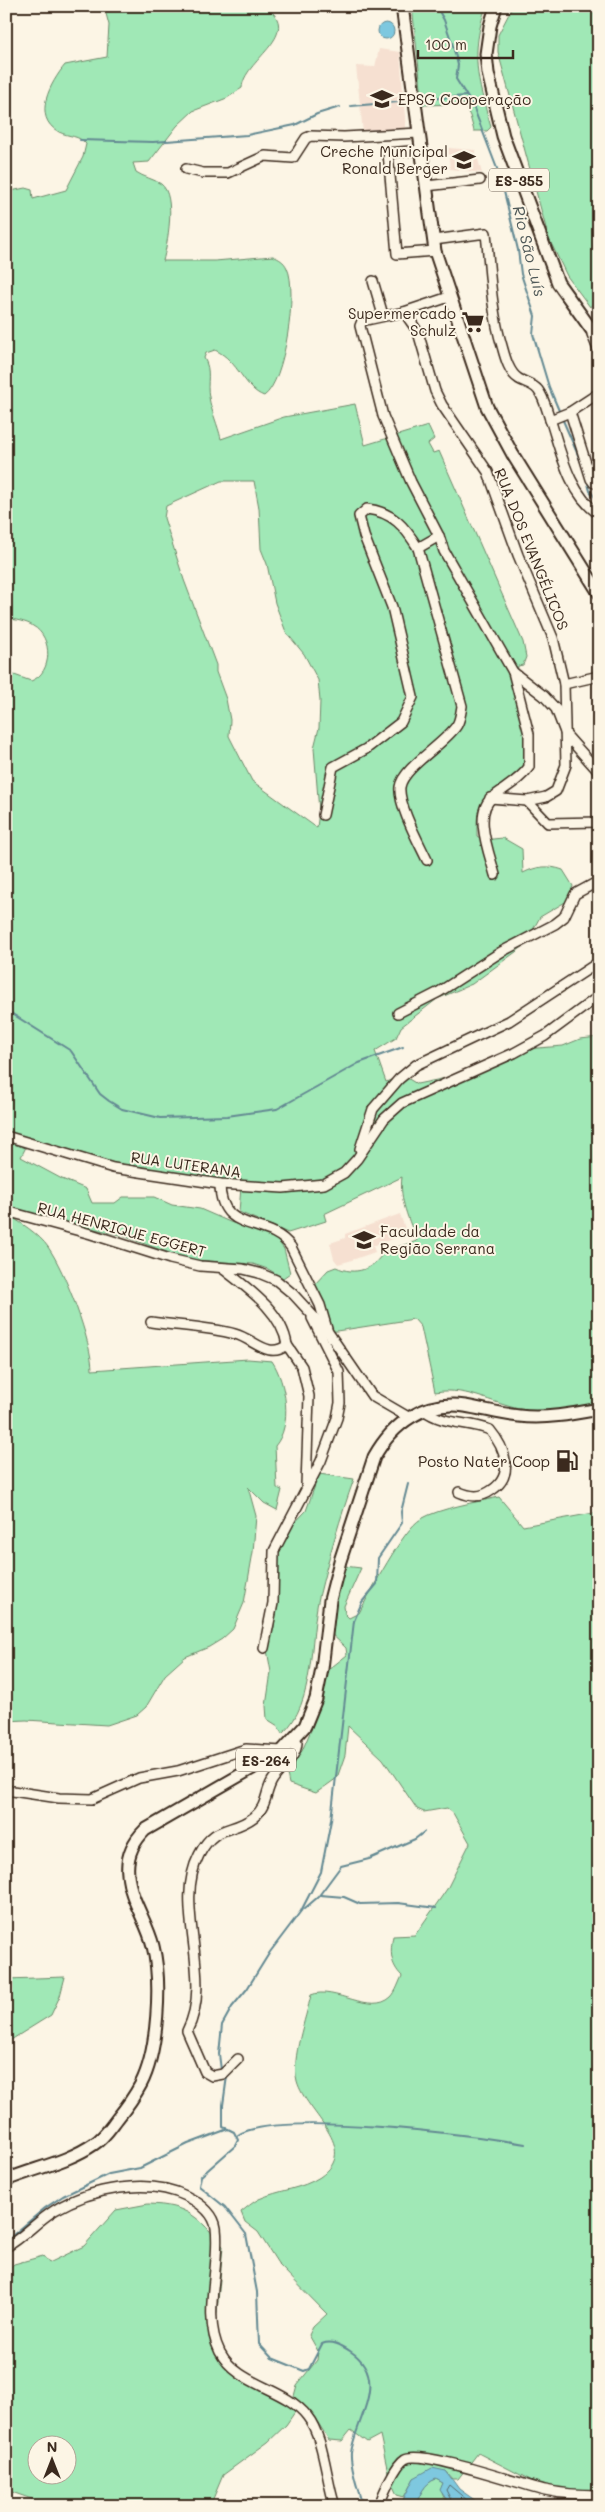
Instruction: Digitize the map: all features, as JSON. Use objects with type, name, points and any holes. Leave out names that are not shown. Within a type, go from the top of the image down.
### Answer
[{"type":"main road","points":[[402,6],[434,246],[449,297],[488,407],[513,455],[599,593]]},
{"type":"main road","name":"ES-355","points":[[496,6],[490,26],[486,54],[503,136],[558,283],[596,336]]},
{"type":"main road","name":"ES-264","points":[[6,2180],[70,2157],[97,2142],[120,2115],[142,2083],[152,2047],[158,1999],[158,1981],[153,1945],[128,1878],[128,1859],[137,1839],[145,1830],[282,1751],[305,1726],[316,1699],[322,1669],[330,1600],[340,1561],[374,1457],[391,1432],[408,1417],[424,1410],[442,1406],[463,1406],[517,1416],[547,1418],[599,1408]]},
{"type":"street","points":[[186,169],[203,173],[228,173],[265,156],[292,158],[306,138],[311,136],[344,137],[419,133]]},
{"type":"street","points":[[422,150],[388,153],[397,254],[486,233],[496,322],[510,369],[518,378],[529,382],[538,390],[553,419],[563,461],[586,506],[599,514]]},
{"type":"street","points":[[426,186],[480,180]]},
{"type":"street","points":[[373,281],[383,315]]},
{"type":"street","points":[[449,297],[404,312],[362,321],[360,326],[383,416],[411,482],[439,536],[444,551],[513,672],[529,734],[529,767],[515,781],[490,798],[484,812],[483,830],[495,875]]},
{"type":"street","name":"RUA DOS EVANGÉLICOS","points":[[404,312],[418,332],[435,391],[442,405],[488,472],[512,540],[553,638],[564,684],[566,765],[556,791],[546,797],[527,801]]},
{"type":"street","points":[[596,336],[599,352]]},
{"type":"street","points":[[553,419],[568,413],[599,393]]},
{"type":"street","points":[[568,413],[590,479],[594,483],[599,483]]},
{"type":"street","points":[[323,815],[333,767],[366,749],[401,722],[413,697],[392,607],[364,536],[359,516],[368,509],[383,511],[407,530],[418,548],[462,706],[458,723],[439,746],[408,772],[400,787],[403,804],[427,860]]},
{"type":"street","points":[[418,548],[439,536]]},
{"type":"street","points":[[513,672],[544,696],[556,709],[566,735],[599,772]]},
{"type":"street","points":[[564,684],[599,676]]},
{"type":"street","points":[[490,798],[527,801],[548,823],[599,822]]},
{"type":"street","points":[[398,1013],[438,992],[493,957],[555,924],[564,917],[575,894],[599,881]]},
{"type":"street","points":[[357,1159],[364,1129],[373,1109],[399,1079],[416,1065],[437,1053],[458,1046],[509,1021],[599,962]]},
{"type":"street","name":"RUA LUTERANA","points":[[6,1136],[113,1168],[220,1184],[283,1188],[324,1184],[344,1173],[357,1159],[384,1119],[402,1103],[514,1053],[545,1036],[599,996]]},
{"type":"street","points":[[220,1184],[220,1198],[230,1216],[285,1238],[320,1305],[328,1332]]},
{"type":"street","name":"RUA HENRIQUE EGGERT","points":[[6,1211],[91,1234],[170,1259],[200,1266],[259,1273],[276,1280],[306,1306],[328,1332],[372,1396],[408,1417]]},
{"type":"street","points":[[222,1268],[262,1300],[284,1331],[287,1345],[302,1367],[309,1396],[306,1488]]},
{"type":"street","points":[[264,1648],[273,1603],[274,1551],[321,1461],[337,1418],[341,1390],[339,1372],[306,1306]]},
{"type":"street","points":[[151,1322],[237,1334],[268,1350],[281,1349],[287,1345]]},
{"type":"street","points":[[424,1410],[435,1418],[471,1423],[490,1430],[503,1452],[506,1476],[501,1484],[488,1494],[478,1496],[459,1492]]},
{"type":"street","points":[[238,2059],[223,2074],[212,2076],[205,2072],[187,2031],[194,2018],[197,1982],[191,1910],[193,1868],[199,1854],[213,1835],[252,1818],[261,1810],[271,1782],[296,1750],[297,1743],[294,1739]]},
{"type":"street","points":[[6,1790],[59,1798],[92,1799],[139,1778],[178,1771],[246,1749],[282,1751]]},
{"type":"street","points":[[6,2247],[56,2209],[78,2200],[114,2190],[159,2189],[179,2193],[200,2204],[216,2227],[212,2310],[215,2342],[227,2363],[237,2372],[293,2402],[308,2416],[317,2437],[335,2506]]},
{"type":"street","points":[[379,2506],[400,2465],[405,2459],[411,2457],[423,2457],[451,2463],[547,2490],[599,2495]]},
{"type":"shaded area","name":"EPSG Cooperação","points":[[379,49],[400,52],[406,131],[363,133],[356,66],[375,67]]},
{"type":"shaded area","name":"Creche Municipal Ronald Berger","points":[[448,148],[475,150],[482,173],[450,169]]},
{"type":"shaded area","name":"Faculdade da Região Serrana","points":[[400,1214],[407,1234],[373,1246],[375,1252],[349,1261],[338,1264],[334,1259],[330,1243],[345,1238],[345,1234]]},
{"type":"green space","points":[[104,6],[293,6],[285,10],[269,9],[277,19],[278,29],[275,39],[251,68],[242,88],[227,98],[193,111],[177,126],[149,162],[133,163],[136,172],[161,184],[166,190],[169,199],[170,221],[163,261],[215,261],[273,256],[283,262],[287,268],[291,295],[288,335],[278,373],[264,396],[251,387],[223,355],[215,350],[206,353],[204,358],[208,367],[210,402],[221,439],[284,417],[355,404],[365,445],[428,426],[434,439],[428,444],[433,453],[439,451],[523,642],[526,657],[523,665],[518,666],[517,673],[530,722],[533,748],[526,766],[488,796],[480,806],[477,836],[483,840],[503,838],[522,849],[523,873],[543,867],[558,868],[563,870],[573,886],[567,901],[540,917],[524,946],[472,984],[437,999],[401,1027],[396,1038],[375,1051],[386,1082],[402,1075],[417,1084],[466,1074],[513,1050],[563,1046],[580,1039],[599,1037],[599,1404],[539,1412],[518,1409],[471,1394],[447,1391],[435,1392],[421,1327],[414,1319],[330,1332],[314,1285],[328,1270],[336,1267],[350,1271],[363,1270],[375,1263],[384,1251],[417,1241],[403,1201],[402,1177],[324,1214],[326,1221],[288,1233],[239,1212],[241,1187],[114,1163],[30,1139],[21,1157],[62,1179],[86,1189],[92,1203],[115,1203],[123,1197],[154,1197],[172,1205],[200,1209],[230,1222],[275,1237],[284,1249],[290,1273],[283,1278],[268,1269],[253,1264],[194,1260],[177,1256],[121,1235],[38,1216],[6,1204],[6,672],[31,681],[43,671],[48,655],[47,646],[40,631],[27,623],[6,618],[6,192],[25,188],[32,190],[33,199],[66,190],[83,157],[86,144],[77,138],[59,132],[51,126],[46,118],[46,99],[54,81],[65,65],[107,57],[109,25]],"holes":[[[221,481],[254,481],[259,508],[261,549],[267,564],[275,603],[286,632],[304,654],[318,680],[320,701],[319,728],[314,748],[319,811],[317,828],[252,781],[229,736],[230,720],[226,699],[216,672],[216,665],[184,580],[164,518],[166,506]]]},
{"type":"green space","points":[[412,6],[486,6],[478,39],[477,67],[491,127],[487,131],[474,131],[464,104],[423,105]]},
{"type":"green space","points":[[513,6],[599,6],[599,296],[590,307],[567,276],[549,239],[498,52],[498,35]]},
{"type":"green space","points":[[6,1214],[35,1233],[55,1258],[83,1325],[88,1342],[92,1370],[248,1359],[272,1361],[281,1380],[284,1392],[286,1415],[284,1427],[281,1437],[275,1446],[277,1488],[282,1490],[277,1510],[264,1503],[248,1487],[256,1516],[253,1552],[244,1603],[233,1629],[209,1647],[185,1657],[165,1675],[146,1707],[137,1715],[107,1725],[26,1720],[6,1721]]},
{"type":"green space","points":[[319,1474],[354,1479],[335,1537],[319,1597],[306,1688],[301,1705],[293,1721],[282,1734],[278,1726],[267,1719],[266,1706],[271,1672],[267,1650],[274,1627],[279,1539],[306,1511]]},
{"type":"green space","points":[[499,1497],[523,1526],[599,1512],[599,2493],[542,2486],[478,2453],[458,2479],[453,2479],[446,2471],[414,2478],[404,2497],[397,2495],[389,2477],[380,2435],[367,2442],[351,2430],[342,2441],[329,2440],[313,2415],[294,2396],[297,2385],[317,2360],[318,2351],[309,2335],[313,2327],[327,2314],[279,2265],[258,2232],[245,2222],[241,2212],[259,2199],[306,2184],[320,2177],[331,2166],[335,2154],[334,2143],[328,2130],[310,2106],[297,2081],[297,2050],[311,1995],[320,1993],[330,1994],[373,2003],[383,2002],[391,1997],[402,1976],[395,1967],[392,1958],[393,1936],[415,1935],[447,1889],[470,1843],[453,1813],[447,1808],[424,1812],[417,1809],[383,1759],[348,1726],[345,1755],[337,1778],[316,1793],[289,1784],[286,1769],[302,1751],[311,1730],[323,1674],[347,1655],[346,1648],[323,1626],[336,1565],[361,1568],[344,1606],[345,1614],[349,1618],[359,1613],[396,1548],[405,1535],[421,1519],[448,1509]]},
{"type":"green space","points":[[65,1977],[60,1996],[51,2015],[6,2043],[6,1979]]},
{"type":"green space","points":[[148,2204],[173,2207],[191,2214],[223,2246],[214,2346],[221,2363],[249,2383],[297,2409],[286,2425],[268,2442],[223,2475],[210,2506],[52,2506],[6,2490],[6,2271],[14,2264],[43,2256],[49,2263],[84,2246],[116,2210]]},
{"type":"green space","points":[[436,2479],[443,2483],[442,2493],[451,2506],[415,2506],[425,2486]]},
{"type":"water","points":[[383,23],[389,23],[394,28],[392,37],[383,39],[378,34],[378,28]]},
{"type":"water","points":[[432,2468],[446,2471],[459,2489],[483,2506],[451,2506],[440,2490],[443,2483],[436,2479],[425,2486],[415,2506],[400,2506],[414,2478]]},
{"type":"waterway","name":"Rio São Luís","points":[[436,6],[444,20],[453,46],[458,65],[456,79],[473,106],[501,179],[518,250],[521,274],[535,316],[533,334],[549,387],[560,413]]},
{"type":"waterway","points":[[429,99],[466,96]]},
{"type":"waterway","points":[[351,106],[411,101]]},
{"type":"waterway","points":[[80,140],[153,142],[247,135],[295,125],[317,114],[340,107]]},
{"type":"waterway","name":"Rio São Luís","points":[[562,418],[581,462]]},
{"type":"waterway","name":"Rio São Luís","points":[[587,480],[590,491],[599,502]]},
{"type":"waterway","points":[[6,1010],[71,1051],[100,1094],[109,1101],[122,1109],[160,1118],[227,1116],[277,1109],[359,1063],[403,1047]]},
{"type":"waterway","points":[[221,2070],[219,2054],[222,2025],[232,2007],[247,1989],[270,1952],[301,1911],[321,1872],[331,1820],[354,1621],[362,1602],[377,1584],[378,1558],[402,1523],[401,1512],[408,1484]]},
{"type":"waterway","points":[[304,1909],[318,1897],[341,1866],[369,1859],[415,1839],[424,1832]]},
{"type":"waterway","points":[[320,1895],[344,1897],[360,1904],[398,1903],[436,1908]]},
{"type":"waterway","points":[[227,2076],[223,2105],[223,2127],[228,2129]]},
{"type":"waterway","points":[[238,2135],[259,2128],[332,2124],[464,2135],[525,2144]]},
{"type":"waterway","points":[[6,2241],[45,2208],[63,2196],[109,2174],[140,2168],[188,2144],[228,2129],[234,2132],[238,2140],[235,2146],[201,2176],[199,2186],[225,2207],[246,2234],[257,2292],[259,2344],[272,2358],[304,2371],[309,2369],[322,2344],[326,2343],[333,2343],[343,2347],[362,2362],[368,2374],[369,2386],[351,2458],[363,2506]]},
{"type":"place","name":"EPSG Cooperação","points":[[382,99]]},
{"type":"place","name":"Creche Municipal Ronald Berger","points":[[464,160]]},
{"type":"place","name":"Supermercado Schulz","points":[[473,322]]},
{"type":"place","name":"Faculdade da Região Serrana","points":[[364,1240]]},
{"type":"place","name":"Posto Nater Coop","points":[[567,1461]]}]
